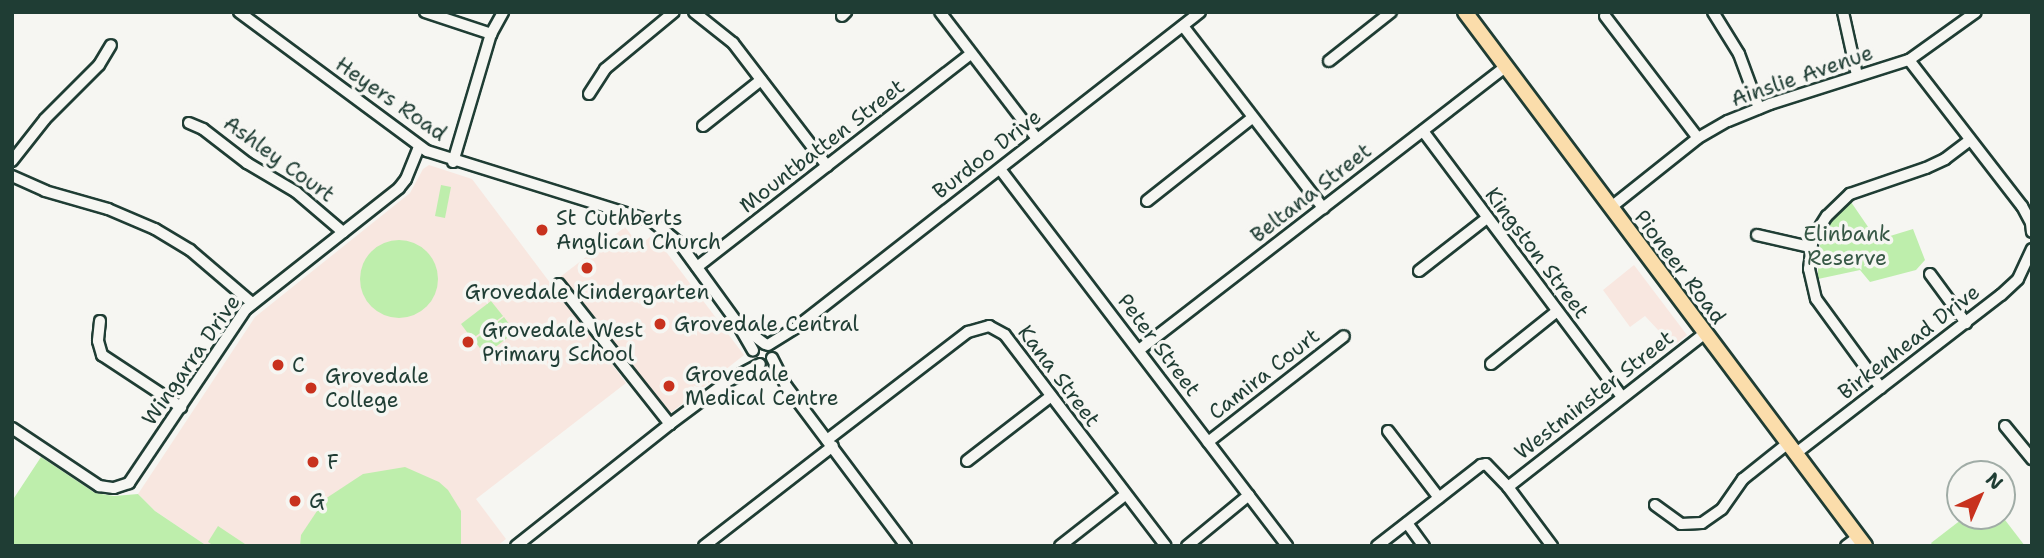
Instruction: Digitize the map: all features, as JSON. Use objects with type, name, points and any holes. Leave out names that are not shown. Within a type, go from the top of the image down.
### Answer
[{"type":"main road","name":"Pioneer Road","points":[[1465,12],[1791,449],[1856,543]]},
{"type":"street","name":"Heyers Road","points":[[239,12],[419,147],[453,162],[576,197],[649,225],[696,266],[906,546]]},
{"type":"street","points":[[425,12],[491,34]]},
{"type":"street","points":[[453,162],[491,34],[503,12]]},
{"type":"street","points":[[589,94],[605,69],[674,12]]},
{"type":"street","points":[[694,12],[733,43],[827,166]]},
{"type":"street","points":[[940,12],[1037,139]]},
{"type":"street","name":"Burdoo Drive","points":[[516,546],[1200,12]]},
{"type":"street","points":[[1329,61],[1391,12]]},
{"type":"street","points":[[1713,12],[1739,54],[1759,108]]},
{"type":"street","points":[[1843,12],[1857,75]]},
{"type":"street","name":"Ainslie Avenue","points":[[1610,208],[1698,138],[1759,108],[1909,60],[1976,12]]},
{"type":"street","points":[[1605,16],[1698,138]]},
{"type":"street","points":[[1183,26],[1323,208]]},
{"type":"street","points":[[12,160],[45,119],[99,65],[111,45]]},
{"type":"street","name":"Mountbatten Street","points":[[696,266],[971,54]]},
{"type":"street","points":[[1909,60],[2022,206],[2031,223],[2032,232]]},
{"type":"street","name":"Beltana Street","points":[[1139,350],[1506,66]]},
{"type":"street","points":[[703,126],[761,80]]},
{"type":"street","points":[[1147,201],[1252,118]]},
{"type":"street","name":"Ashley Court","points":[[189,123],[204,129],[254,167],[296,192],[343,232]]},
{"type":"street","name":"Kingston Street","points":[[1423,131],[1556,313],[1622,397]]},
{"type":"street","points":[[1881,388],[1816,299],[1810,282],[1810,247],[1827,216],[1850,194],[1926,169],[1945,159],[1970,140]]},
{"type":"street","name":"Wingarra Drive","points":[[12,428],[91,481],[114,488],[129,482],[252,303],[404,183],[419,147]]},
{"type":"street","name":"Peter Street","points":[[1000,169],[1287,546]]},
{"type":"street","points":[[12,176],[45,191],[108,209],[155,229],[190,250],[252,303]]},
{"type":"street","points":[[1419,271],[1487,218]]},
{"type":"street","points":[[1757,235],[1810,247]]},
{"type":"street","name":"Birkenhead Drive","points":[[1655,505],[1681,524],[1702,523],[1722,509],[1750,472],[1791,449],[1881,388],[1966,323],[2018,279],[2032,249]]},
{"type":"street","points":[[1930,274],[1966,323]]},
{"type":"street","points":[[558,284],[670,424]]},
{"type":"street","points":[[1491,364],[1556,313]]},
{"type":"street","points":[[100,321],[97,341],[102,355],[181,407]]},
{"type":"street","name":"Kana Street","points":[[830,443],[978,327],[989,326],[1005,335],[1166,546]]},
{"type":"street","name":"Westminster Street","points":[[1508,487],[1704,334]]},
{"type":"street","name":"Camira Court","points":[[1208,442],[1344,336]]},
{"type":"street","points":[[967,461],[1051,396]]},
{"type":"street","points":[[2005,426],[2032,459]]},
{"type":"street","points":[[1388,430],[1439,498]]},
{"type":"street","points":[[704,546],[830,443]]},
{"type":"street","points":[[1377,546],[1486,464],[1508,487],[1552,546]]},
{"type":"street","points":[[1060,546],[1125,495]]},
{"type":"street","points":[[1187,546],[1249,495]]},
{"type":"street","points":[[1407,523],[1424,546]]},
{"type":"street","points":[[528,536],[536,546]]},
{"type":"shaded area","points":[[429,165],[472,179],[551,284],[625,227],[639,245],[623,258],[650,237],[661,245],[744,355],[668,415],[576,294],[565,301],[626,383],[476,499],[506,539],[497,546],[207,546],[155,511],[138,494],[255,317],[410,193],[423,169]]},
{"type":"shaded area","points":[[1634,265],[1687,335],[1673,346],[1645,316],[1630,327],[1603,290]]},
{"type":"green space","points":[[441,185],[451,187],[445,218],[435,216]]},
{"type":"green space","name":"Elinbank Reserve","points":[[1851,202],[1877,240],[1913,229],[1925,260],[1916,270],[1870,282],[1860,270],[1818,279],[1818,251],[1825,230],[1835,215]]},
{"type":"green space","points":[[399,240],[414,243],[427,251],[435,264],[438,279],[435,294],[427,307],[414,315],[399,318],[384,315],[371,307],[363,294],[360,279],[363,264],[371,251],[384,243]]},
{"type":"green space","points":[[491,301],[503,316],[472,339],[461,324]]},
{"type":"green space","points":[[504,317],[515,332],[485,355],[474,340]]},
{"type":"green space","points":[[41,457],[95,493],[114,496],[138,494],[155,511],[207,546],[12,546],[12,501]]},
{"type":"green space","points":[[405,467],[439,482],[448,490],[461,511],[461,546],[300,546],[301,535],[325,499],[363,474]]},
{"type":"green space","points":[[218,526],[248,546],[214,546],[208,542]]},
{"type":"green space","points":[[1948,530],[2013,530],[2025,546],[1933,546],[1931,543]]},
{"type":"place","name":"St Cuthberts Anglican Church","points":[[542,230]]},
{"type":"place","name":"Grovedale Kindergarten","points":[[587,268]]},
{"type":"place","name":"Grovedale Central","points":[[660,324]]},
{"type":"place","name":"Grovedale West Primary School","points":[[468,342]]},
{"type":"place","name":"C","points":[[278,365]]},
{"type":"place","name":"Grovedale Medical Centre","points":[[669,386]]},
{"type":"place","name":"Grovedale College","points":[[311,388]]},
{"type":"place","name":"F","points":[[313,462]]},
{"type":"place","name":"G","points":[[295,501]]}]
